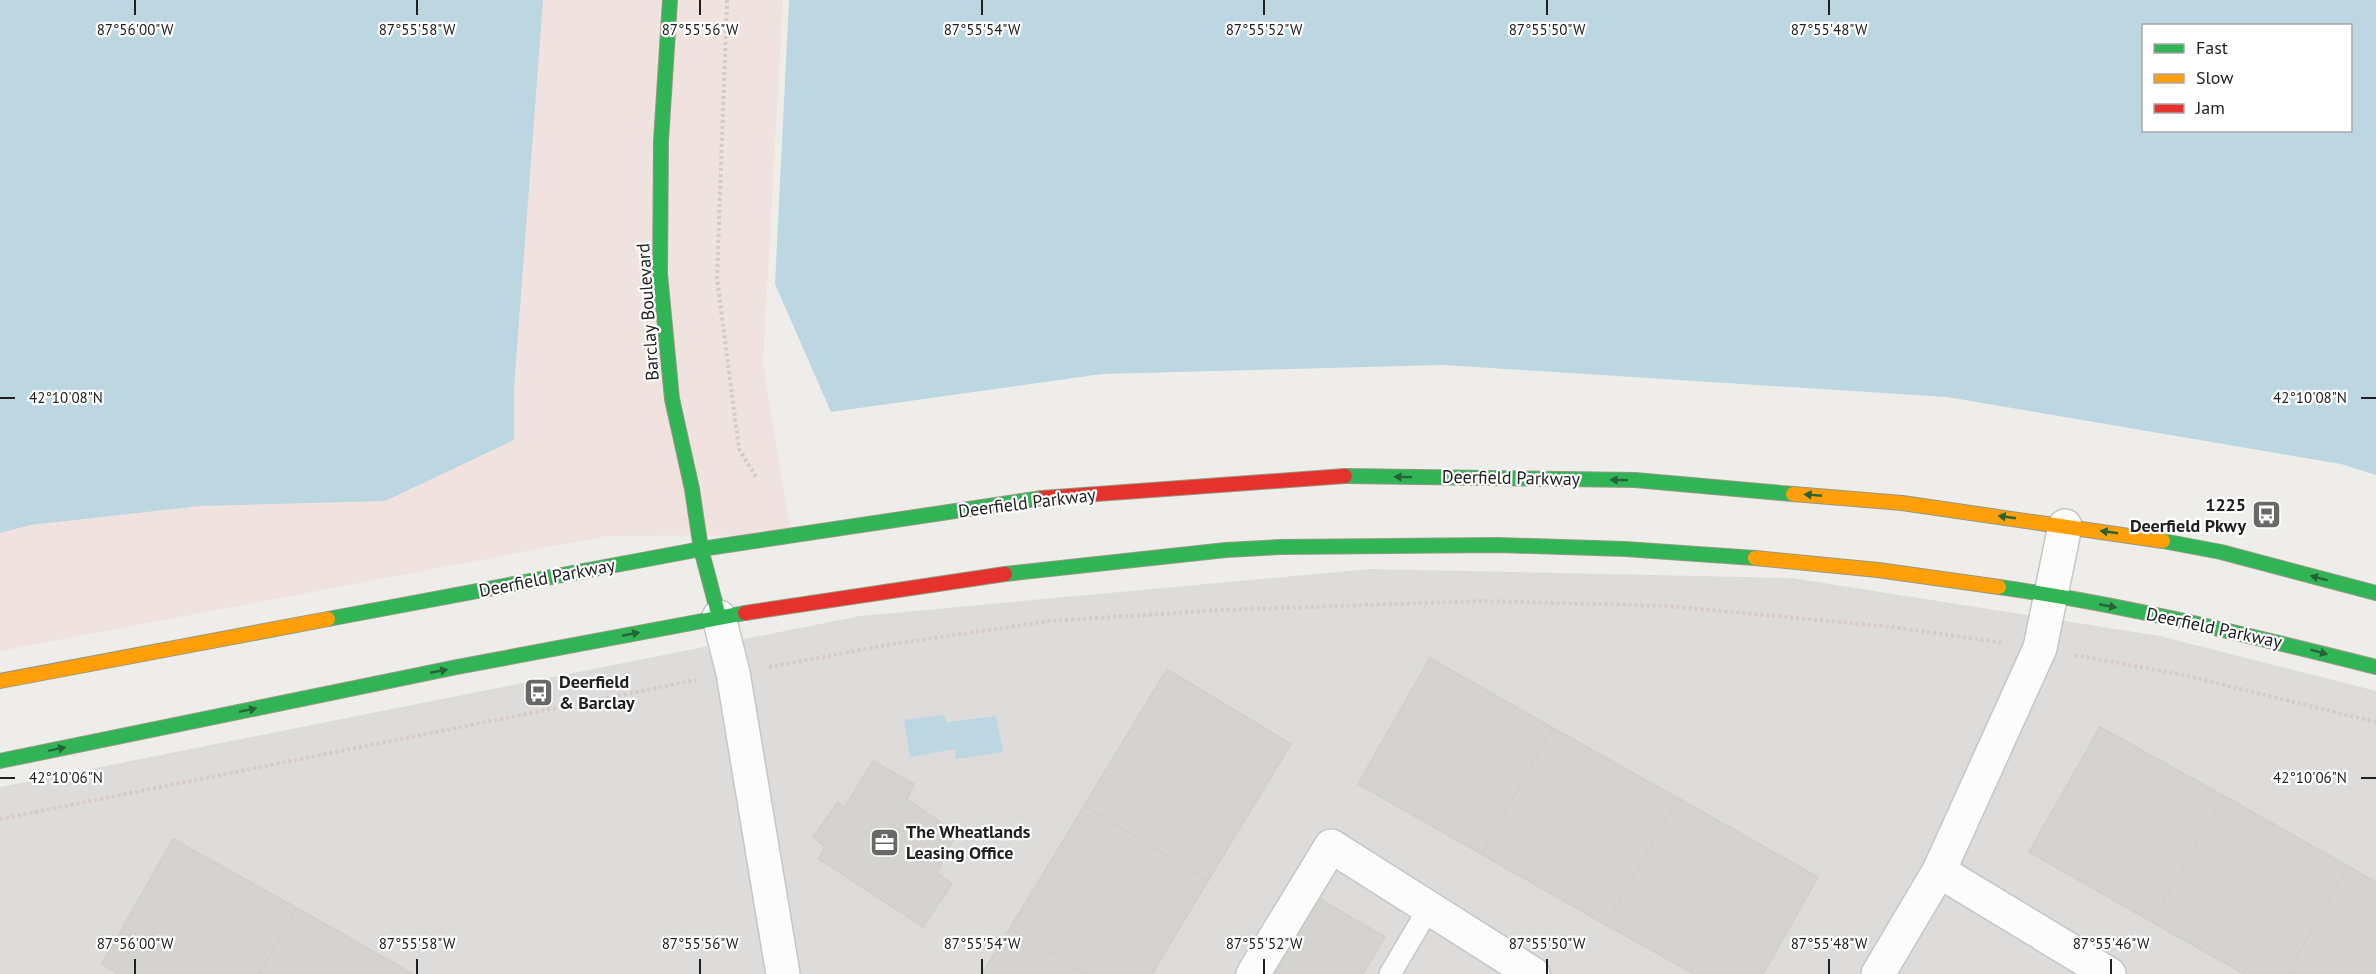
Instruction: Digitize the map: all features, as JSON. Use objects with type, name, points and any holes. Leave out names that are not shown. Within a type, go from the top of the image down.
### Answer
[{"type":"main road","name":"Barclay Boulevard","points":[[670,0],[661,141],[660,274],[672,399],[692,489],[701,549],[719,617]]},
{"type":"main road","name":"Deerfield Parkway","points":[[0,681],[701,549],[1034,499],[1337,476],[1635,480],[1902,502],[2221,552],[2376,593]]},
{"type":"main road","name":"Deerfield Parkway","points":[[0,761],[391,680],[719,617],[955,579],[1231,550],[1465,543],[1670,550],[1807,562],[2050,596],[2282,642],[2376,667]]},
{"type":"street","points":[[1878,974],[1939,871],[2040,648],[2065,526]]},
{"type":"street","points":[[719,617],[733,673],[776,973]]},
{"type":"street","points":[[1253,974],[1331,846],[1533,974]]},
{"type":"street","points":[[1939,871],[2109,974]]},
{"type":"lane","points":[[1390,974],[1429,908]]},
{"type":"path","points":[[727,0],[717,278],[738,448],[756,477]]},
{"type":"path","points":[[0,819],[733,673],[887,645],[1049,621],[1222,610],[1484,601],[1670,606],[1892,627],[2040,648],[2183,675],[2376,722]]},
{"type":"shaded area","points":[[0,0],[783,0],[763,362],[791,535],[607,536],[0,651]]},
{"type":"shaded area","points":[[1370,569],[1792,578],[2160,636],[2376,691],[2376,974],[0,974],[0,787],[860,616]]},
{"type":"water","points":[[0,0],[543,0],[514,388],[514,440],[385,501],[200,506],[30,525],[0,533]]},
{"type":"water","points":[[789,0],[2376,0],[2376,475],[2341,464],[1947,397],[1444,365],[1102,374],[831,412],[775,284]]},
{"type":"water","points":[[944,715],[947,722],[996,716],[1003,752],[956,759],[955,749],[910,757],[904,720]]},
{"type":"building","points":[[1430,658],[1553,728],[1481,854],[1358,784]]},
{"type":"building","points":[[1167,669],[1291,744],[1208,881],[1084,806]]},
{"type":"building","points":[[2100,727],[2224,796],[2152,922],[2029,852]]},
{"type":"building","points":[[1553,728],[1678,798],[1606,925],[1481,854]]},
{"type":"building","name":"The Wheatlands Leasing Office","points":[[873,761],[914,784],[907,799],[956,833],[937,873],[952,884],[923,927],[819,859],[825,847],[813,837],[838,802],[844,808]]},
{"type":"building","points":[[2224,796],[2348,866],[2287,974],[2244,974],[2152,922]]},
{"type":"building","points":[[1678,798],[1818,877],[1763,974],[1694,974],[1606,925]]},
{"type":"building","points":[[1084,806],[1208,881],[1152,974],[1086,974],[1010,928]]},
{"type":"building","points":[[173,839],[297,908],[259,974],[119,974],[102,964]]},
{"type":"building","points":[[2348,866],[2376,882],[2376,974],[2287,974]]},
{"type":"building","points":[[1317,897],[1385,937],[1363,974],[1271,974]]},
{"type":"building","points":[[297,908],[413,974],[259,974]]},
{"type":"building","points":[[1010,928],[1086,974],[982,974]]},
{"type":"traffic: fast","points":[[670,0],[661,141],[660,274],[672,399],[692,489],[701,549],[719,617]]},
{"type":"traffic: fast","points":[[1345,476],[1635,480],[1793,494]]},
{"type":"traffic: fast","points":[[328,619],[701,549],[1042,498]]},
{"type":"traffic: fast","points":[[2163,541],[2221,552],[2376,593]]},
{"type":"traffic: fast","points":[[1005,574],[1226,550],[1280,547],[1498,545],[1625,549],[1755,558]]},
{"type":"traffic: fast","points":[[1999,587],[2141,612],[2376,667]]},
{"type":"traffic: fast","points":[[0,761],[457,667],[745,613]]},
{"type":"traffic: slow","points":[[1793,494],[1902,503],[2163,541]]},
{"type":"traffic: slow","points":[[1755,558],[1878,570],[1999,587]]},
{"type":"traffic: slow","points":[[0,681],[328,619]]},
{"type":"traffic: jam","points":[[1042,498],[1345,476]]},
{"type":"traffic: jam","points":[[745,613],[1005,574]]},
{"type":"place","name":"1225 Deerfield Pkwy","points":[[2267,515]]},
{"type":"place","name":"Deerfield & Barclay","points":[[538,692]]},
{"type":"place","name":"The Wheatlands Leasing Office","points":[[885,842]]}]
